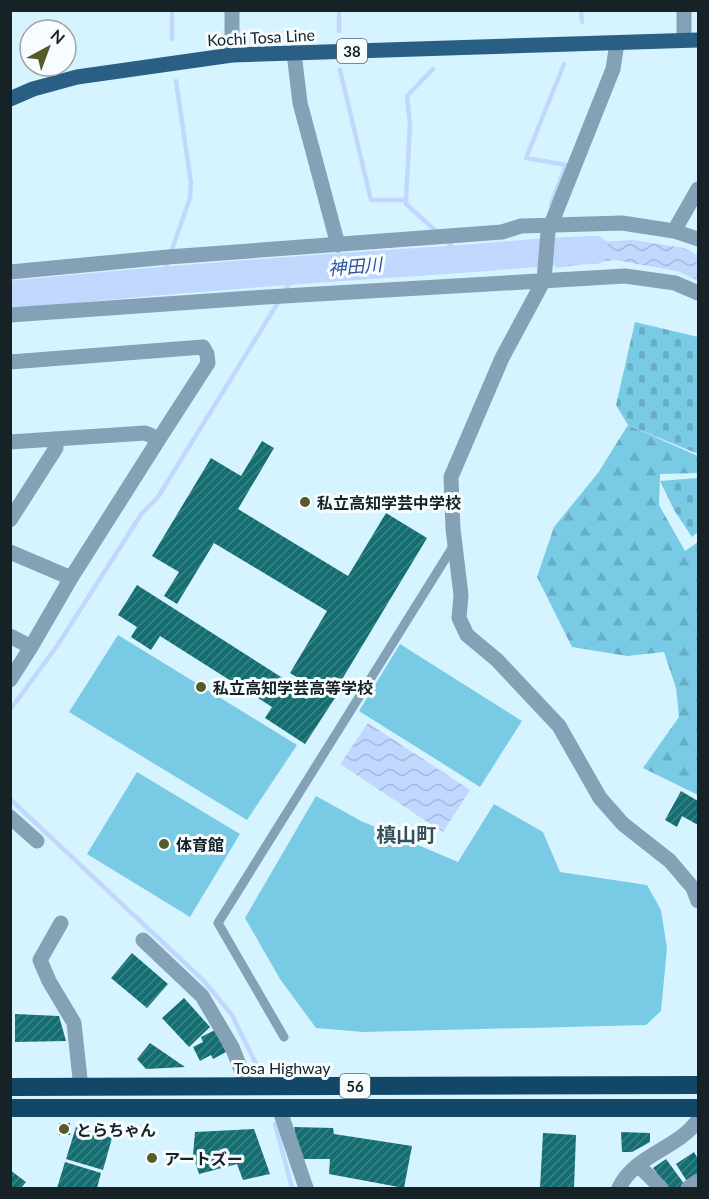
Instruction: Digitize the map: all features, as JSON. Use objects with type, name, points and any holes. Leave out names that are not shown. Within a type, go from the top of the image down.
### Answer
[{"type":"highway","name":"Tosa Highway","points":[[10,1088],[699,1085]]},
{"type":"highway","name":"56","points":[[10,1108],[279,1108],[698,1119]]},
{"type":"main road","name":"Kochi Tosa Line","points":[[10,99],[33,89],[77,77],[232,55],[691,40]]},
{"type":"street","points":[[232,10],[232,55]]},
{"type":"street","points":[[684,10],[691,40]]},
{"type":"street","points":[[617,43],[613,69],[549,229],[544,277],[502,358],[451,477],[461,595],[459,618],[466,635],[497,660],[560,726],[600,798],[623,824],[670,861],[693,888],[698,898]]},
{"type":"street","points":[[294,52],[300,103],[338,245]]},
{"type":"street","points":[[674,231],[699,189]]},
{"type":"street","points":[[10,272],[168,257],[502,232],[521,226],[549,229],[622,223],[674,231],[699,239]]},
{"type":"street","points":[[10,315],[544,277],[625,276],[675,283],[699,293]]},
{"type":"street","points":[[10,362],[203,347],[208,363],[71,578],[10,680]]},
{"type":"street","points":[[10,442],[145,433],[159,439]]},
{"type":"street","points":[[10,520],[56,448],[54,439]]},
{"type":"street","points":[[10,552],[71,578]]},
{"type":"street","points":[[10,636],[31,647]]},
{"type":"street","points":[[10,817],[37,841]]},
{"type":"street","points":[[61,922],[40,960],[49,981],[74,1023],[81,1088]]},
{"type":"street","points":[[143,940],[202,996],[232,1047],[248,1087]]},
{"type":"street","points":[[279,1108],[306,1188]]},
{"type":"street","points":[[619,1188],[623,1179],[638,1165],[691,1131],[698,1119]]},
{"type":"street","points":[[638,1165],[661,1188]]},
{"type":"street","points":[[688,1188],[699,1181]]},
{"type":"lane","points":[[284,1037],[219,923],[455,543]]},
{"type":"green space","points":[[635,322],[698,337],[698,454],[628,425],[616,405]]},
{"type":"green space","points":[[628,425],[698,456],[698,473],[660,474],[659,505],[685,551],[698,542],[698,795],[643,768],[679,717],[676,688],[664,652],[627,656],[572,647],[537,577],[554,527],[598,473]]},
{"type":"green space","points":[[698,478],[698,532],[692,537],[674,510],[660,481]]},
{"type":"green space","points":[[118,635],[297,745],[247,820],[69,712]]},
{"type":"green space","points":[[400,644],[522,721],[480,787],[359,711]]},
{"type":"green space","name":"体育館","points":[[137,772],[240,834],[190,917],[87,854]]},
{"type":"green space","points":[[316,796],[361,821],[458,862],[494,804],[543,832],[560,872],[647,885],[661,910],[667,948],[661,1011],[646,1025],[363,1032],[316,1028],[280,979],[245,918]]},
{"type":"water","points":[[634,240],[684,248],[698,255],[698,281],[677,271],[615,260],[555,268],[558,244]]},
{"type":"water","points":[[368,723],[470,790],[443,832],[340,764]]},
{"type":"building","points":[[262,441],[274,448],[238,509],[348,576],[386,513],[427,538],[332,696],[335,698],[305,744],[265,718],[272,707],[160,636],[151,650],[131,637],[137,627],[118,615],[137,585],[306,693],[311,686],[290,673],[327,611],[214,543],[177,604],[164,596],[179,572],[152,556],[211,458],[241,476]]},
{"type":"building","points":[[681,791],[698,801],[698,825],[682,816],[677,827],[665,820]]},
{"type":"building","points":[[132,953],[168,984],[147,1008],[111,978]]},
{"type":"building","points":[[184,998],[210,1027],[189,1047],[162,1018]]},
{"type":"building","points":[[15,1014],[59,1016],[66,1041],[15,1042]]},
{"type":"building","points":[[215,1030],[226,1052],[213,1059],[211,1055],[200,1061],[193,1047],[203,1042],[201,1037]]},
{"type":"building","points":[[150,1043],[185,1067],[146,1069],[137,1059]]},
{"type":"building","name":"とらちゃん","points":[[59,1123],[70,1123],[70,1135],[59,1135]]},
{"type":"building","points":[[76,1127],[112,1138],[103,1170],[66,1159]]},
{"type":"building","points":[[294,1127],[333,1128],[334,1134],[412,1146],[404,1188],[329,1174],[330,1159],[300,1159]]},
{"type":"building","points":[[254,1129],[270,1174],[243,1180],[237,1164],[199,1174],[193,1155],[195,1132]]},
{"type":"building","points":[[621,1132],[650,1133],[650,1142],[632,1152],[622,1152]]},
{"type":"building","points":[[543,1133],[576,1135],[574,1188],[540,1188]]},
{"type":"building","points":[[694,1152],[698,1159],[698,1177],[688,1183],[676,1164]]},
{"type":"building","points":[[666,1159],[685,1185],[680,1188],[668,1188],[653,1168]]},
{"type":"building","points":[[65,1162],[101,1173],[97,1188],[57,1188]]},
{"type":"building","points":[[10,1170],[26,1182],[21,1188],[10,1187]]},
{"type":"waterway","points":[[172,10],[172,39]]},
{"type":"waterway","points":[[339,10],[339,31]]},
{"type":"waterway","points":[[581,10],[582,22]]},
{"type":"waterway","points":[[551,204],[566,165],[526,158],[564,64]]},
{"type":"waterway","points":[[433,69],[407,96],[410,125],[406,204],[436,231]]},
{"type":"waterway","points":[[340,70],[371,200],[406,200]]},
{"type":"waterway","points":[[171,252],[190,198],[191,183],[176,81]]},
{"type":"waterway","points":[[445,240],[466,259]]},
{"type":"waterway","name":"神田川","points":[[10,295],[274,272],[595,250]]},
{"type":"waterway","points":[[162,280],[168,261]]},
{"type":"waterway","points":[[285,290],[298,270]]},
{"type":"waterway","points":[[10,710],[57,646],[142,513],[158,497],[279,301]]},
{"type":"waterway","points":[[10,799],[204,981],[232,1015],[257,1066]]},
{"type":"waterway","points":[[275,1124],[292,1188]]},
{"type":"place","name":"私立高知学芸中学校","points":[[305,502]]},
{"type":"place","name":"私立高知学芸高等学校","points":[[201,687]]},
{"type":"place","name":"体育館","points":[[164,844]]},
{"type":"place","name":"とらちゃん","points":[[64,1129]]},
{"type":"place","name":"アートズー","points":[[152,1158]]},
{"type":"district","name":"槙山町","points":[[406,834]]}]
